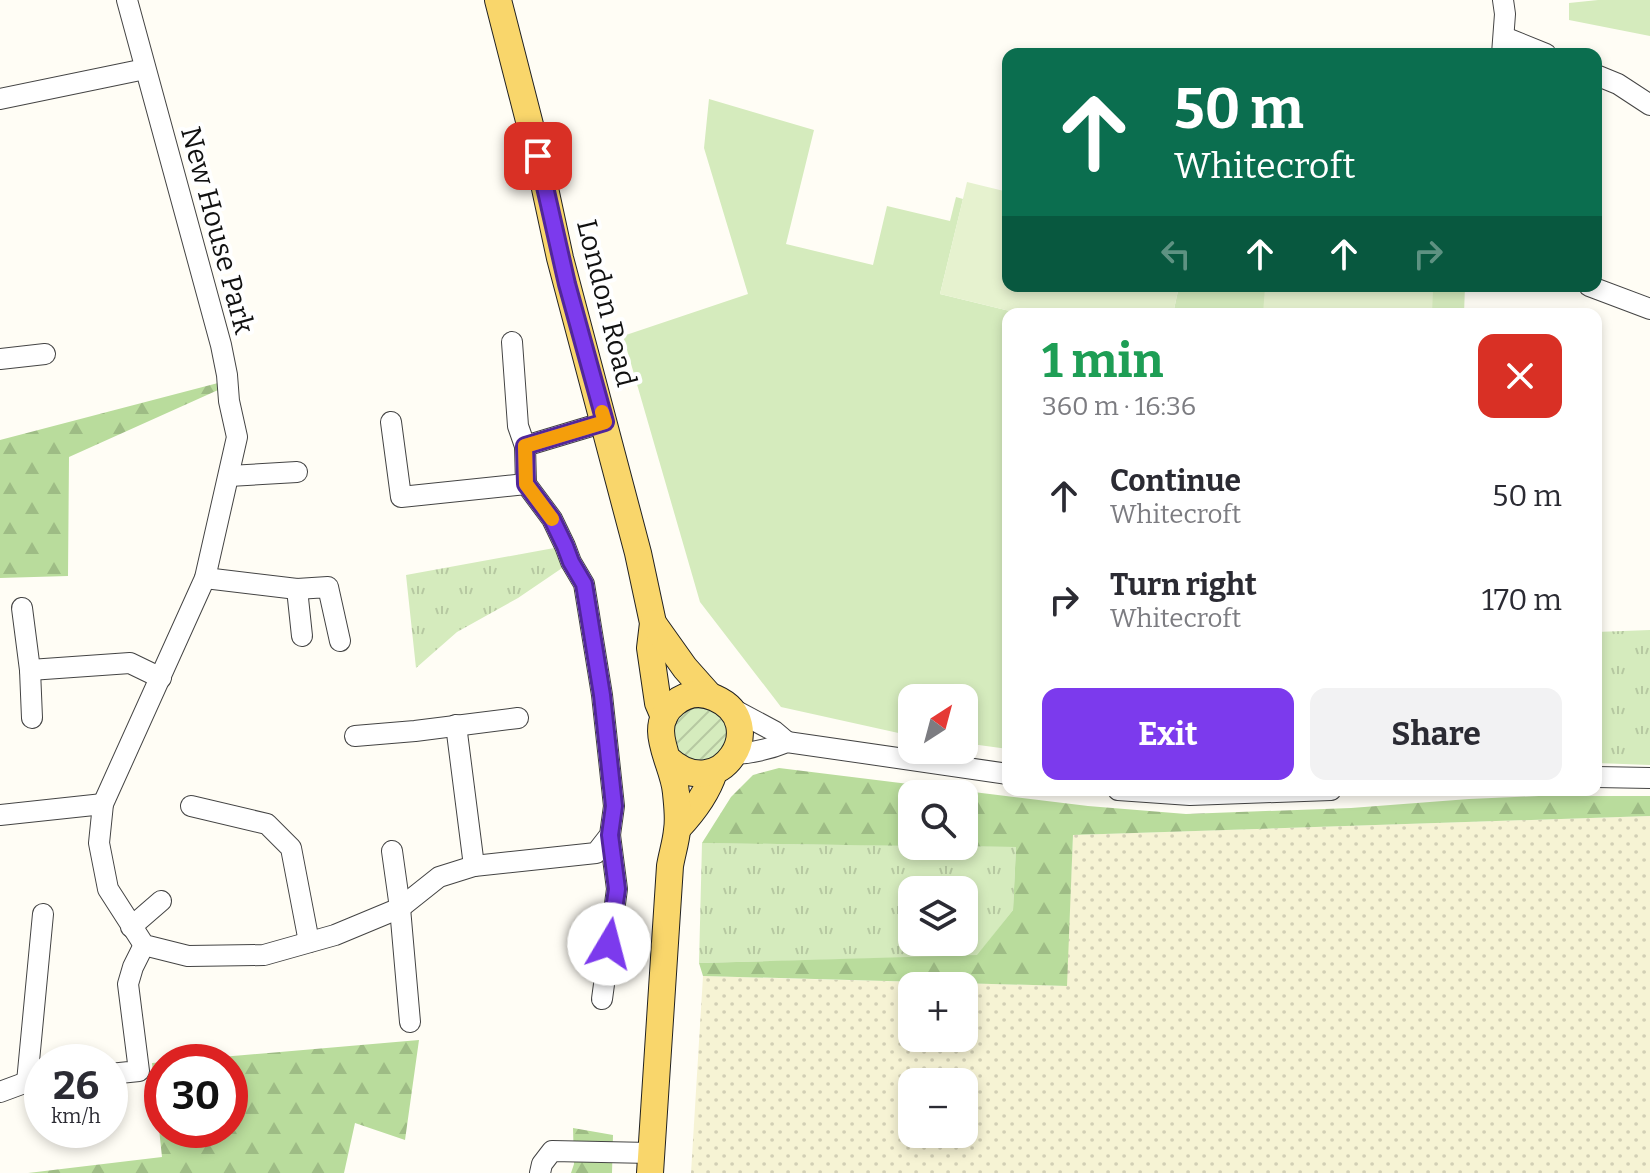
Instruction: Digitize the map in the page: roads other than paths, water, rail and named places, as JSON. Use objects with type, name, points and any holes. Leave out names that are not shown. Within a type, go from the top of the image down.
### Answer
[{"type":"main road","name":"London Road","points":[[498,0],[567,284],[638,553],[653,623],[650,648],[658,703],[664,717],[660,730],[661,745],[675,781],[678,828],[670,866],[650,1163]]},
{"type":"main road","name":"London Road","points":[[653,623],[685,668],[720,701]]},
{"type":"main road","points":[[664,717],[674,703],[688,696],[720,701],[736,716],[740,729],[735,754]]},
{"type":"main road","name":"London Road","points":[[678,828],[708,790],[714,772],[735,754]]},
{"type":"main road","points":[[668,759],[689,773],[714,772]]},
{"type":"street","name":"New House Park","points":[[127,0],[221,345],[237,437],[205,578],[103,804],[99,843],[108,889],[144,945]]},
{"type":"street","points":[[1503,0],[1503,45]]},
{"type":"street","points":[[0,99],[145,69]]},
{"type":"street","points":[[1602,77],[1650,105]]},
{"type":"street","points":[[1602,291],[1650,309]]},
{"type":"street","points":[[512,342],[518,426],[525,446],[526,484],[552,519],[584,584],[602,695],[614,806],[610,835],[617,889],[602,999]]},
{"type":"street","points":[[0,359],[45,354]]},
{"type":"street","points":[[391,422],[401,497],[526,484]]},
{"type":"street","points":[[525,446],[605,422]]},
{"type":"street","points":[[229,476],[297,472]]},
{"type":"street","points":[[205,578],[297,589],[328,587],[340,641]]},
{"type":"street","points":[[297,589],[302,636]]},
{"type":"street","points":[[22,608],[32,718]]},
{"type":"street","points":[[30,670],[130,663],[161,678]]},
{"type":"street","points":[[720,701],[774,731],[787,742]]},
{"type":"street","points":[[355,736],[518,718]]},
{"type":"street","points":[[456,725],[474,866]]},
{"type":"street","points":[[735,754],[749,754],[787,742],[1002,773]]},
{"type":"street","points":[[1602,777],[1650,778]]},
{"type":"street","points":[[0,815],[103,804]]},
{"type":"street","points":[[191,806],[267,824],[291,848],[309,942]]},
{"type":"street","points":[[128,1072],[139,1071],[128,984],[144,945],[188,956],[264,955],[335,935],[400,908],[439,877],[474,866],[596,853],[610,835]]},
{"type":"street","points":[[392,851],[410,1022]]},
{"type":"street","points":[[131,927],[161,901]]},
{"type":"street","points":[[36,1044],[43,914]]},
{"type":"street","points":[[0,1092],[24,1084]]},
{"type":"street","points":[[540,1173],[542,1164],[552,1151],[650,1163]]}]
